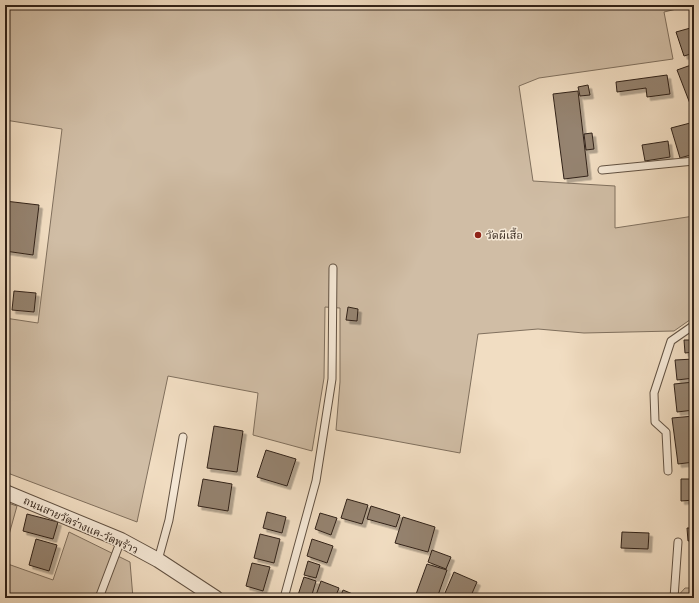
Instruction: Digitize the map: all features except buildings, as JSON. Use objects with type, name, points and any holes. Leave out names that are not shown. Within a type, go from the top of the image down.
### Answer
[{"type":"street","name":"ถนนสายวัดร่างแค-วัดพร้าว","points":[[5,492],[121,540],[158,560],[216,598]]},
{"type":"lane","points":[[602,170],[694,161]]},
{"type":"lane","points":[[284,598],[316,480],[332,380],[333,268]]},
{"type":"lane","points":[[668,471],[666,432],[655,422],[654,393],[671,341],[694,325]]},
{"type":"lane","points":[[158,560],[169,520],[183,438]]},
{"type":"lane","points":[[100,598],[121,540]]},
{"type":"lane","points":[[674,598],[678,542]]},
{"type":"shaded area","points":[[5,5],[684,5],[685,7],[664,12],[673,59],[539,78],[519,86],[533,181],[615,186],[615,228],[694,216],[694,317],[674,331],[584,333],[538,329],[478,334],[460,453],[336,430],[340,382],[340,308],[325,307],[324,378],[312,451],[253,435],[258,393],[168,376],[137,522],[5,472],[5,318],[38,323],[62,129],[5,120]]},
{"type":"shaded area","points":[[5,502],[17,506],[5,549]]},
{"type":"shaded area","points":[[69,532],[130,562],[133,598],[5,598],[5,563],[53,580]]},
{"type":"shaded area","points":[[685,588],[694,588],[694,598],[676,598]]},
{"type":"place","name":"วัดผีเสื้อ","points":[[478,235]]}]
